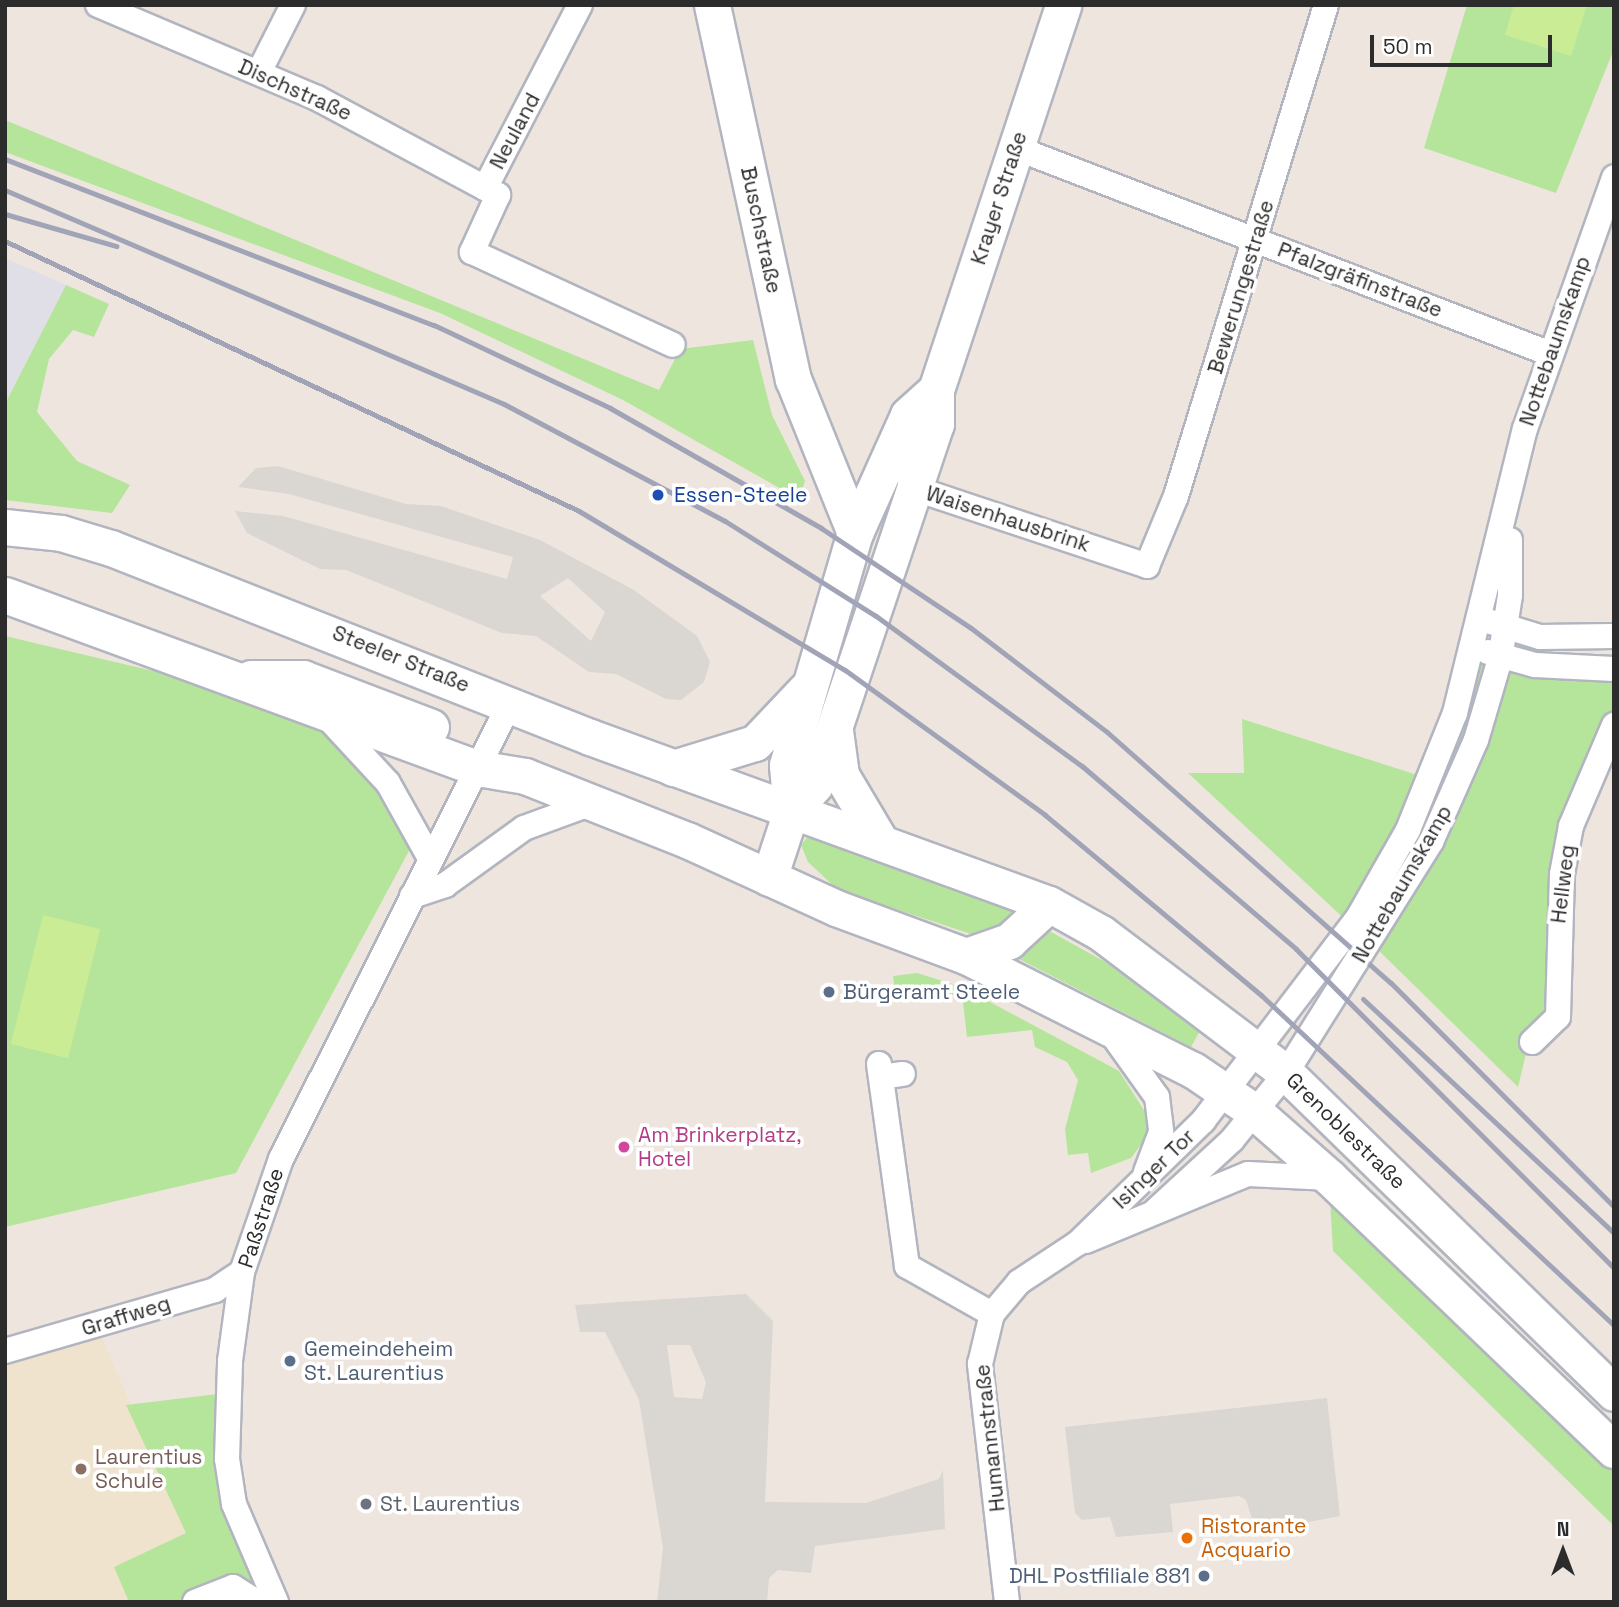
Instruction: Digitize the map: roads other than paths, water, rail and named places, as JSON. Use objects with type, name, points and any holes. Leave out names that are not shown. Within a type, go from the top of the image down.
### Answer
[{"type":"main road","name":"Buschstraße","points":[[712,5],[793,379],[855,533]]},
{"type":"main road","name":"Krayer Straße","points":[[769,877],[792,811],[815,785],[834,721],[936,424],[936,390],[1063,5]]},
{"type":"main road","name":"Krayer Straße","points":[[792,811],[787,765],[815,679],[855,533],[908,415],[936,390]]},
{"type":"main road","points":[[821,450],[887,459],[899,528]]},
{"type":"main road","name":"Steeler Straße","points":[[5,527],[61,533],[111,548],[673,768],[792,811]]},
{"type":"main road","points":[[5,595],[233,678],[325,715],[482,758]]},
{"type":"main road","points":[[233,678],[303,678],[482,758],[966,956],[1102,1023],[1225,1091],[1255,1112],[1330,1178],[1614,1450]]},
{"type":"main road","name":"Krayer Straße","points":[[673,768],[755,743],[815,679]]},
{"type":"main road","name":"Krayer Straße","points":[[834,721],[841,775],[878,837]]},
{"type":"main road","name":"Grenoblestraße","points":[[792,811],[878,837],[1049,904],[1101,933],[1286,1073],[1614,1393]]},
{"type":"main road","points":[[966,956],[1009,941],[1049,904]]},
{"type":"street","name":"Dischstraße","points":[[98,5],[259,72],[485,188]]},
{"type":"street","points":[[259,72],[293,5]]},
{"type":"street","name":"Neuland","points":[[580,5],[485,188],[498,195],[472,252],[673,345]]},
{"type":"street","name":"Bewerungestraße","points":[[1147,566],[1176,496],[1326,5]]},
{"type":"street","name":"Pfalzgräfinstraße","points":[[1016,148],[1548,353]]},
{"type":"street","name":"Nottebaumskamp","points":[[1255,1112],[1286,1073],[1431,842],[1476,740],[1500,659],[1493,623],[1509,508],[1548,353],[1614,177]]},
{"type":"street","name":"Waisenhausbrink","points":[[887,459],[913,488],[1147,566]]},
{"type":"street","points":[[1475,644],[1500,659],[1613,671],[1610,638],[1540,637],[1493,623]]},
{"type":"street","name":"Nottebaumskamp","points":[[1225,1091],[1359,916],[1408,830],[1432,780],[1475,644],[1493,623]]},
{"type":"street","name":"Paßstraße","points":[[276,1602],[238,1514],[227,1459],[230,1361],[242,1272],[281,1159],[510,703]]},
{"type":"street","points":[[325,715],[388,783],[431,860]]},
{"type":"street","name":"Hellweg","points":[[1532,1042],[1558,1017],[1564,862],[1571,826],[1614,725]]},
{"type":"street","points":[[412,896],[445,885],[524,828],[592,803]]},
{"type":"street","points":[[1102,1023],[1135,1058],[1157,1097],[1161,1132],[1143,1181]]},
{"type":"street","points":[[888,1072],[907,1266],[992,1314]]},
{"type":"street","name":"Isinger Tor","points":[[992,1314],[1019,1282],[1078,1243],[1143,1181],[1225,1091]]},
{"type":"street","name":"Isinger Tor","points":[[1156,1210],[1255,1112]]},
{"type":"street","name":"Isinger Tor","points":[[1078,1243],[1248,1174],[1330,1178]]},
{"type":"street","name":"Graffweg","points":[[5,1351],[215,1290],[242,1272]]},
{"type":"street","name":"Humannstraße","points":[[992,1314],[980,1364],[1007,1602]]},
{"type":"street","points":[[195,1602],[233,1587],[257,1602]]},
{"type":"railway","points":[[5,159],[434,325],[610,408],[821,528],[971,628],[1107,732],[1391,983],[1614,1207]]},
{"type":"railway","points":[[5,190],[504,404],[725,521],[876,616],[1082,766],[1296,949],[1614,1268]]},
{"type":"railway","points":[[5,214],[116,246]]},
{"type":"railway","points":[[5,241],[579,511],[845,670],[1045,815],[1261,995],[1614,1325]]},
{"type":"railway","points":[[1363,999],[1614,1233]]},
{"type":"place","name":"Essen-Steele","points":[[658,495]]},
{"type":"place","name":"Bürgeramt Steele","points":[[829,992]]},
{"type":"place","name":"Am Brinkerplatz, Hotel","points":[[624,1147]]},
{"type":"place","name":"Gemeindeheim St. Laurentius","points":[[290,1361]]},
{"type":"place","name":"Laurentius Schule","points":[[81,1469]]},
{"type":"place","name":"St. Laurentius","points":[[366,1504]]},
{"type":"place","name":"Ristorante Acquario","points":[[1187,1538]]},
{"type":"place","name":"DHL Postfiliale 881","points":[[1204,1576]]}]
